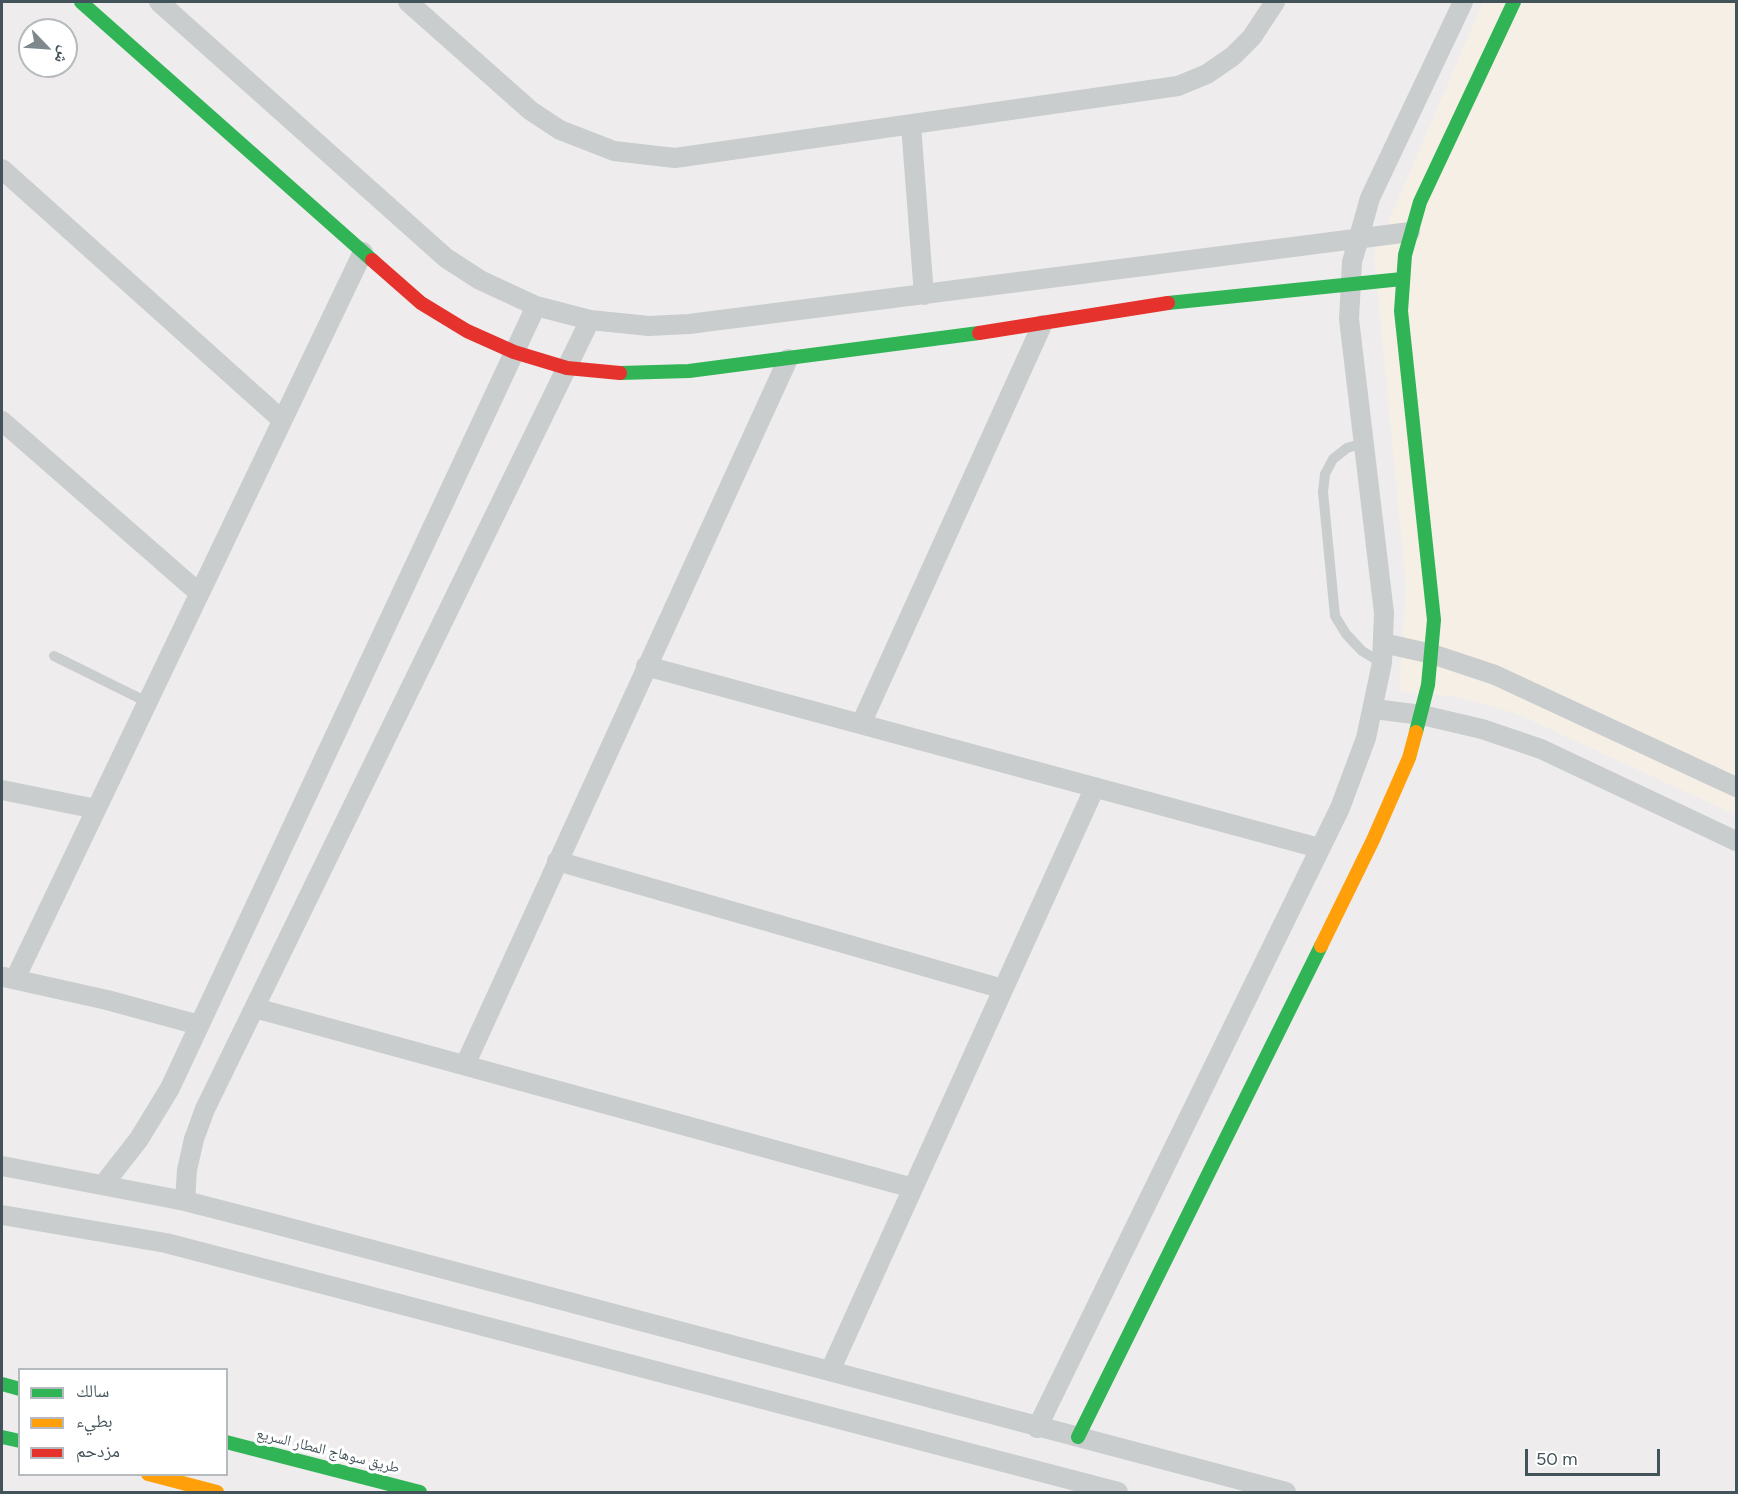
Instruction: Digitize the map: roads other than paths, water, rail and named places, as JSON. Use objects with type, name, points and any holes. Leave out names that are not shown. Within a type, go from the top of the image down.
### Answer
[{"type":"street","points":[[81,2],[421,303],[467,331],[514,352],[567,368],[627,374],[689,371],[1042,325],[1144,305],[1402,279]]},
{"type":"street","points":[[159,2],[446,258],[480,280],[536,306],[590,321],[649,326],[689,324],[1410,232]]},
{"type":"street","points":[[418,5],[531,111],[560,130],[614,151],[644,156],[706,155],[1178,86],[1207,74],[1233,56],[1252,38],[1275,2]]},
{"type":"street","points":[[1037,1428],[1340,808],[1357,767],[1374,709],[1382,653],[1384,613],[1349,319],[1349,285],[1357,239],[1370,198],[1462,2]]},
{"type":"street","points":[[1078,1437],[1392,800],[1409,758],[1422,715],[1432,654],[1434,620],[1401,310],[1402,279],[1410,232],[1420,202],[1514,2]]},
{"type":"street","points":[[911,124],[924,295]]},
{"type":"street","points":[[2,169],[282,420]]},
{"type":"street","points":[[199,1025],[107,1000],[8,978],[96,809],[363,252]]},
{"type":"street","points":[[103,1185],[155,1114],[199,1025],[536,306]]},
{"type":"street","points":[[185,1201],[194,1139],[255,1008],[590,321]]},
{"type":"street","points":[[861,724],[1042,325]]},
{"type":"street","points":[[465,1065],[788,359]]},
{"type":"street","points":[[2,421],[200,593]]},
{"type":"street","points":[[1382,653],[1432,654],[1495,675],[1737,787]]},
{"type":"street","points":[[646,666],[1319,848]]},
{"type":"street","points":[[1374,709],[1422,715],[1482,729],[1541,749],[1737,841]]},
{"type":"street","points":[[830,1371],[1095,787]]},
{"type":"street","points":[[2,790],[96,809]]},
{"type":"street","points":[[557,861],[1003,988]]},
{"type":"street","points":[[255,1008],[913,1188]]},
{"type":"street","points":[[2,1166],[185,1201],[457,1270],[1037,1428],[1286,1492]]},
{"type":"street","points":[[2,1215],[166,1243],[1118,1492]]},
{"type":"street","points":[[2,1384],[18,1388]]},
{"type":"street","points":[[2,1437],[18,1441]]},
{"type":"street","name":"طريق سوهاج المطار السريع","points":[[228,1443],[420,1492]]},
{"type":"street","points":[[156,1476],[217,1492]]},
{"type":"lane","points":[[1364,443],[1347,448],[1333,459],[1325,474],[1323,492],[1335,616],[1354,642],[1382,653]]},
{"type":"lane","points":[[54,656],[147,702]]}]
